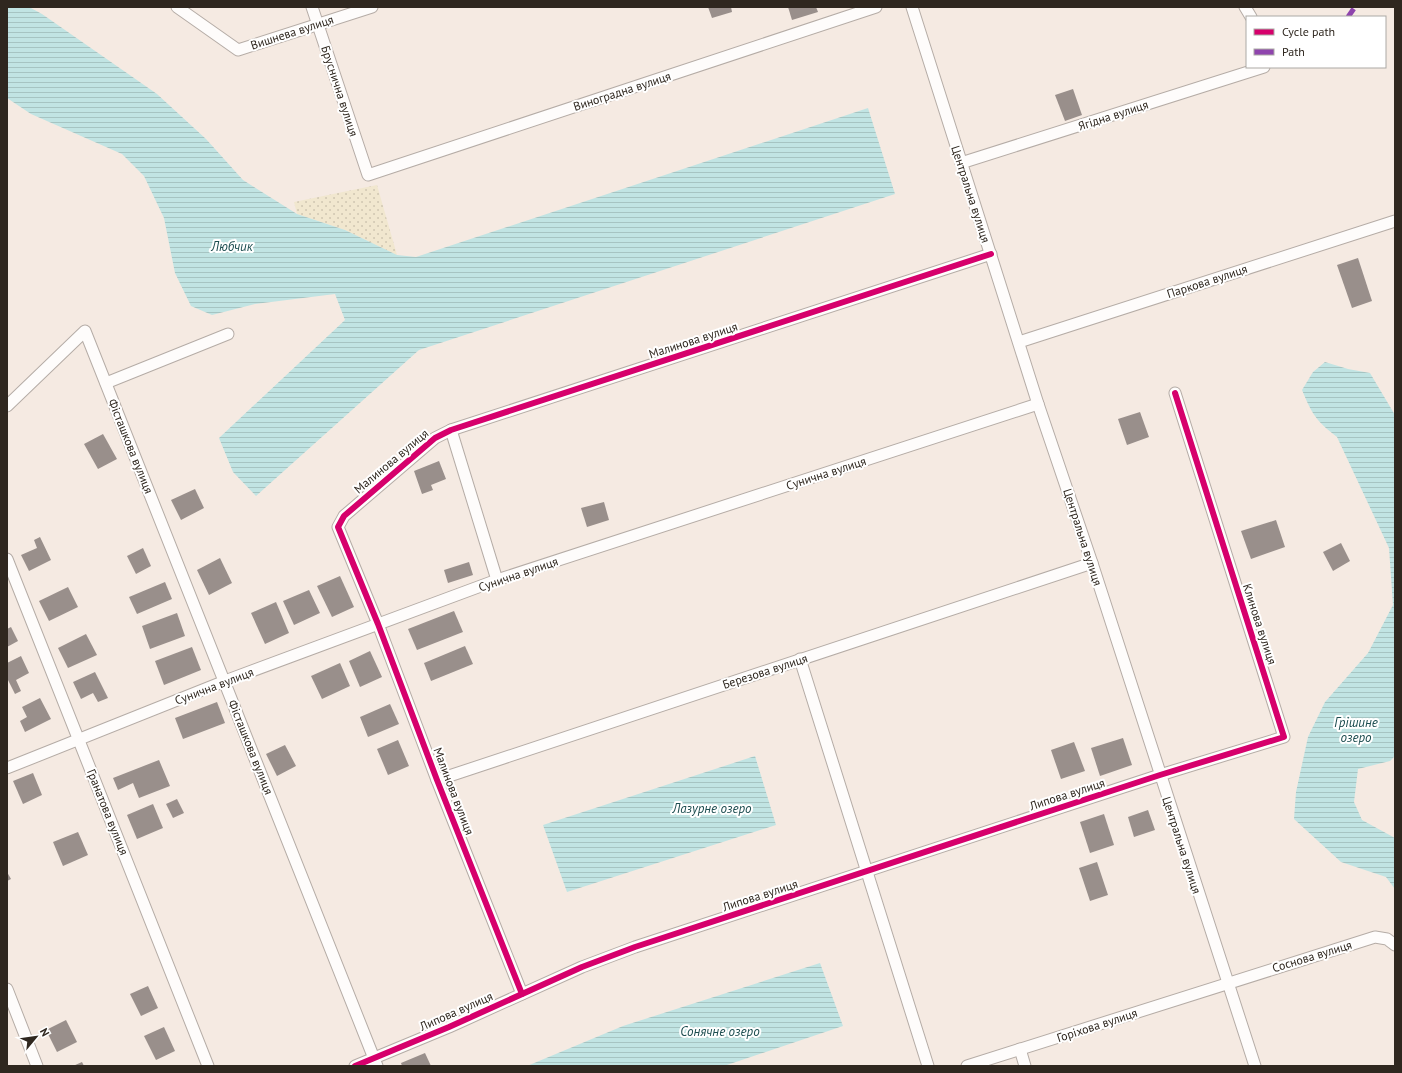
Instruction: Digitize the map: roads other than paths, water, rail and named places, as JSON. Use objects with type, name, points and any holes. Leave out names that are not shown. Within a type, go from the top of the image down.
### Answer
[{"type":"street","name":"Вишнева вулиця","points":[[177,7],[238,50],[372,7]]},
{"type":"street","name":"Бруснична вулиця","points":[[312,7],[368,175]]},
{"type":"street","name":"Виноградна вулиця","points":[[368,175],[876,7]]},
{"type":"street","name":"Центральна вулиця","points":[[912,7],[1038,404],[1092,563],[1255,1066]]},
{"type":"street","points":[[1245,7],[1250,16]]},
{"type":"street","name":"Ягідна вулиця","points":[[961,164],[1261,68]]},
{"type":"street","name":"Паркова вулиця","points":[[1019,342],[1395,221]]},
{"type":"street","name":"Малинова вулиця","points":[[522,994],[437,780],[378,624],[338,527],[344,516],[435,438],[451,430],[991,254]]},
{"type":"street","name":"Фісташкова вулиця","points":[[7,406],[85,331],[376,1062]]},
{"type":"street","points":[[106,383],[228,334]]},
{"type":"street","name":"Клинова вулиця","points":[[1160,775],[1284,737],[1175,393]]},
{"type":"street","name":"Сунична вулиця","points":[[7,768],[224,681],[497,580],[1038,404]]},
{"type":"street","points":[[451,430],[497,580]]},
{"type":"street","name":"Гранатова вулиця","points":[[7,559],[208,1066]]},
{"type":"street","name":"Березова вулиця","points":[[437,780],[1092,563]]},
{"type":"street","points":[[800,659],[928,1066]]},
{"type":"street","name":"Липова вулиця","points":[[355,1066],[376,1062],[582,967],[635,947],[1160,775]]},
{"type":"street","name":"Соснова вулиця","points":[[1227,983],[1374,937],[1387,939],[1395,945]]},
{"type":"street","name":"Горіхова вулиця","points":[[968,1066],[1227,983]]},
{"type":"street","points":[[7,989],[37,1066]]},
{"type":"street","points":[[1020,1049],[1025,1066]]},
{"type":"water","name":"Любчик","points":[[7,7],[29,7],[42,14],[157,94],[206,139],[243,180],[297,214],[345,230],[397,255],[416,257],[868,108],[895,194],[419,350],[256,496],[233,472],[219,438],[345,320],[335,294],[255,304],[212,315],[191,306],[175,273],[164,218],[144,176],[122,154],[31,114],[7,98]]},
{"type":"water","name":"Грішине озеро","points":[[1325,362],[1348,369],[1370,373],[1395,415],[1395,756],[1390,761],[1358,769],[1354,802],[1362,820],[1395,838],[1395,889],[1386,877],[1341,862],[1294,819],[1296,792],[1308,737],[1325,702],[1368,653],[1393,605],[1389,548],[1337,437],[1315,416],[1302,390],[1313,372]]},
{"type":"water","name":"Лазурне озеро","points":[[755,756],[776,825],[567,892],[543,825]]},
{"type":"water","name":"Сонячне озеро","points":[[820,963],[843,1026],[724,1066],[527,1066],[623,1026]]}]
